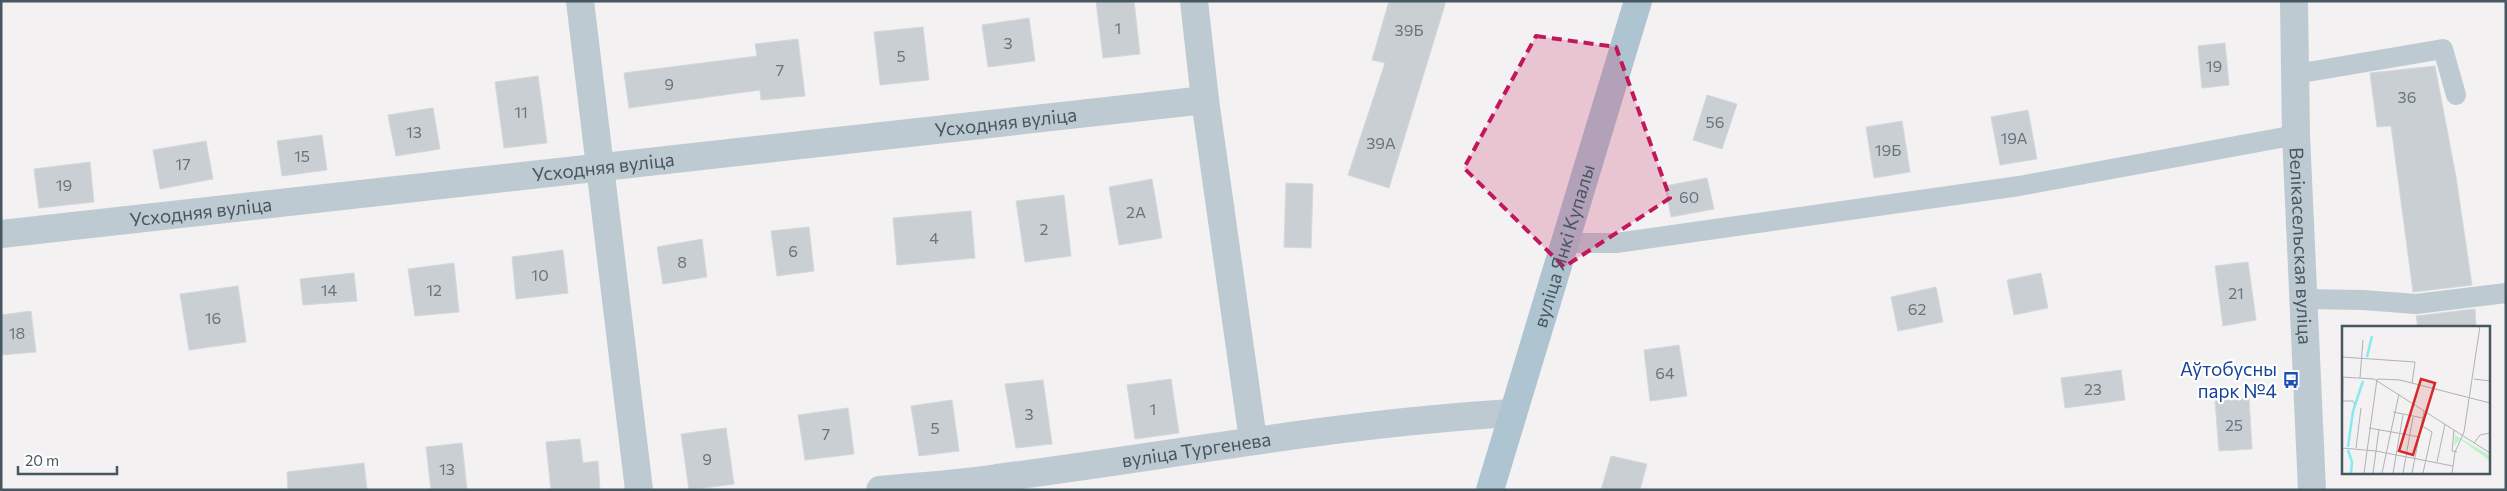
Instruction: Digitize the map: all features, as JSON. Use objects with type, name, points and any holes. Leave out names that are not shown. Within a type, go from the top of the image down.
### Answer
[{"type":"main road","name":"вуліца Янкі Купалы","points":[[1490,490],[1638,1]]},
{"type":"street","points":[[580,1],[639,490]]},
{"type":"street","points":[[1194,1],[1205,100],[1253,440]]},
{"type":"street","name":"Велікасельская вуліца","points":[[2294,1],[2296,135],[2312,490]]},
{"type":"street","name":"Усходняя вуліца","points":[[1,234],[1205,100]]},
{"type":"street","name":"вуліца Тургенева","points":[[880,490],[994,484],[1253,440],[1452,416],[1513,413]]},
{"type":"lane","points":[[2296,74],[2443,49],[2456,95]]},
{"type":"lane","points":[[1564,243],[1616,243],[2019,186],[2296,135]]},
{"type":"lane","points":[[2303,299],[2363,300],[2416,304],[2506,293]]},
{"type":"highlighted area","points":[[1536,36],[1616,47],[1670,198],[1564,267],[1464,168]]},
{"type":"building","points":[[1096,1],[1134,1],[1140,54],[1103,58]]},
{"type":"building","points":[[1389,1],[1446,1],[1389,188],[1348,175],[1385,63],[1372,60]]},
{"type":"building","points":[[1029,18],[1035,61],[988,67],[982,25]]},
{"type":"building","points":[[923,27],[929,80],[880,85],[874,32]]},
{"type":"building","points":[[798,39],[805,96],[761,100],[760,90],[629,108],[624,73],[757,56],[755,44]]},
{"type":"building","points":[[2225,43],[2229,85],[2202,88],[2198,46]]},
{"type":"building","points":[[2435,66],[2456,177],[2472,285],[2413,292],[2391,126],[2377,127],[2370,73]]},
{"type":"building","points":[[538,76],[547,143],[504,148],[495,82]]},
{"type":"building","points":[[1707,95],[1737,104],[1722,149],[1693,140]]},
{"type":"building","points":[[433,108],[440,149],[396,156],[388,115]]},
{"type":"building","points":[[2028,110],[2037,159],[2000,165],[1991,117]]},
{"type":"building","points":[[1902,121],[1910,172],[1874,178],[1866,127]]},
{"type":"building","points":[[322,135],[327,170],[282,176],[277,141]]},
{"type":"building","points":[[206,141],[213,179],[160,189],[153,150]]},
{"type":"building","points":[[90,162],[94,202],[39,208],[34,169]]},
{"type":"building","points":[[1707,178],[1714,209],[1671,217],[1665,186]]},
{"type":"building","points":[[1152,179],[1162,238],[1119,245],[1109,187]]},
{"type":"building","points":[[1286,183],[1313,184],[1311,248],[1284,247]]},
{"type":"building","points":[[1064,195],[1071,256],[1025,262],[1016,201]]},
{"type":"building","points":[[971,211],[975,258],[897,265],[893,218]]},
{"type":"building","points":[[809,227],[814,271],[777,276],[771,231]]},
{"type":"building","points":[[702,239],[707,277],[663,284],[657,247]]},
{"type":"building","points":[[563,250],[568,293],[516,299],[512,257]]},
{"type":"building","points":[[2248,262],[2256,320],[2223,326],[2215,266]]},
{"type":"building","points":[[454,263],[459,312],[415,316],[408,269]]},
{"type":"building","points":[[354,273],[357,301],[303,305],[300,279]]},
{"type":"building","points":[[2041,273],[2048,308],[2014,315],[2007,280]]},
{"type":"building","points":[[238,286],[246,342],[189,350],[180,294]]},
{"type":"building","points":[[1936,287],[1943,322],[1898,331],[1891,297]]},
{"type":"building","points":[[2475,309],[2476,326],[2418,326],[2416,316]]},
{"type":"building","points":[[31,311],[36,352],[1,355],[1,315]]},
{"type":"building","points":[[1679,345],[1687,396],[1650,401],[1644,350]]},
{"type":"building","points":[[2121,370],[2125,400],[2065,408],[2061,378]]},
{"type":"building","points":[[1171,379],[1179,433],[1135,439],[1127,385]]},
{"type":"building","points":[[1043,380],[1052,444],[1016,448],[1005,384]]},
{"type":"building","points":[[2249,398],[2252,449],[2219,451],[2215,401]]},
{"type":"building","points":[[952,400],[959,451],[919,456],[911,406]]},
{"type":"building","points":[[848,408],[854,454],[805,460],[798,415]]},
{"type":"building","points":[[726,428],[734,484],[689,490],[681,434]]},
{"type":"building","points":[[580,439],[583,463],[598,461],[600,490],[551,490],[546,442]]},
{"type":"building","points":[[462,443],[467,490],[431,490],[426,447]]},
{"type":"building","points":[[1611,456],[1647,464],[1640,490],[1601,490]]},
{"type":"building","points":[[364,463],[367,490],[288,490],[287,472]]},
{"type":"place","name":"Аўтобусны парк №4","points":[[2291,380]]}]
